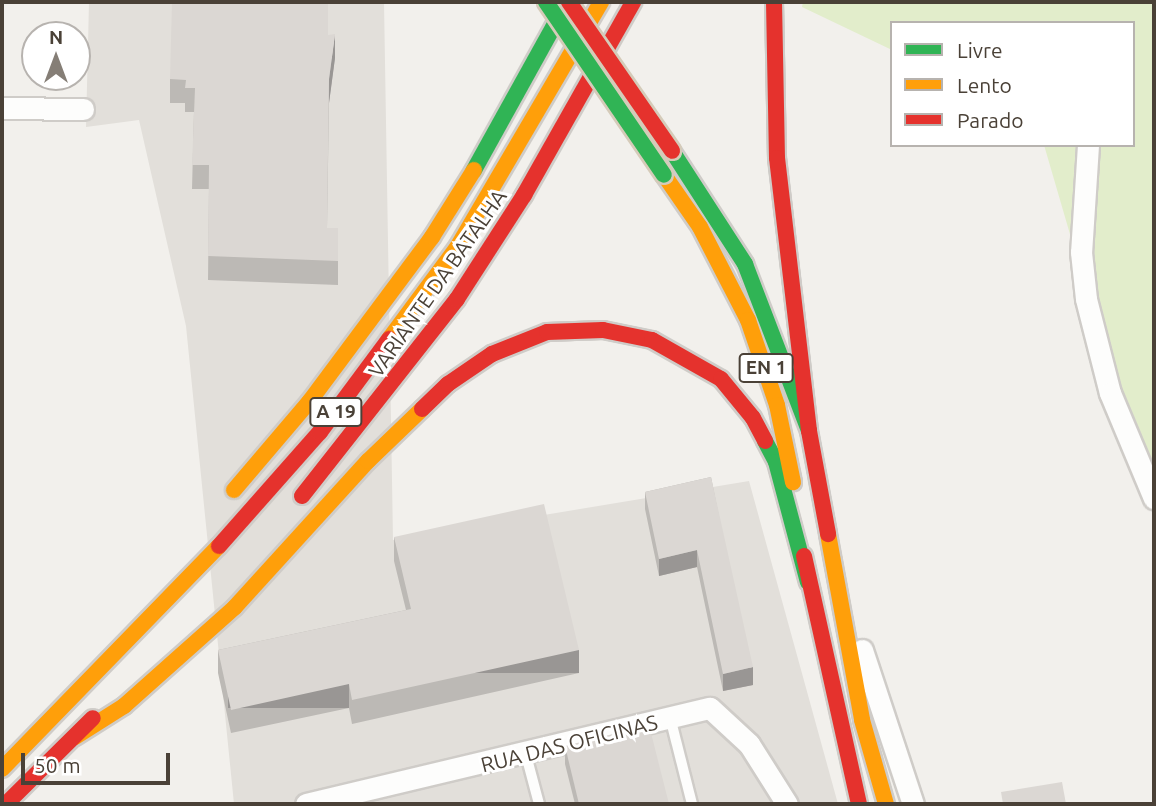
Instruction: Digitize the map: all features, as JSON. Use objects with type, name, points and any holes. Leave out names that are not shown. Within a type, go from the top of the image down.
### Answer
[{"type":"main road","name":"EN 1","points":[[546,2],[664,175],[736,291],[766,367],[789,455],[808,582],[859,804]]},
{"type":"main road","points":[[221,504],[309,402],[432,237],[482,158],[568,2],[673,151],[745,264],[809,431]]},
{"type":"main road","name":"VARIANTE DA BATALHA","points":[[2,769],[225,540],[320,432],[458,246],[545,104],[601,2]]},
{"type":"main road","name":"VARIANTE DA BATALHA","points":[[292,506],[352,437],[457,299],[524,195],[633,2]]},
{"type":"main road","name":"EN 1","points":[[774,2],[777,158],[809,431],[862,720],[886,804]]},
{"type":"main road","points":[[600,111],[628,63]]},
{"type":"main road","points":[[75,737],[152,683],[234,607],[369,461],[448,384],[511,344],[547,332],[578,329],[652,340],[721,379],[753,418],[776,462],[808,582]]},
{"type":"main road","points":[[369,461],[422,383]]},
{"type":"main road","points":[[2,755],[102,640]]},
{"type":"main road","points":[[6,804],[141,668]]},
{"type":"street","points":[[2,108],[83,108]]},
{"type":"street","points":[[1088,147],[1081,252],[1086,299],[1110,393],[1154,498]]},
{"type":"street","points":[[839,595],[865,656],[913,804]]},
{"type":"street","name":"RUA DAS OFICINAS","points":[[306,804],[527,755],[710,708],[750,744],[787,804]]},
{"type":"lane","points":[[670,717],[692,804]]},
{"type":"lane","points":[[527,755],[538,804]]},
{"type":"shaded area","points":[[89,2],[384,2],[393,540],[749,481],[838,804],[234,804],[186,326],[139,120],[86,127],[87,91],[91,91],[91,21],[89,21]]},
{"type":"green space","points":[[803,2],[1154,2],[1154,501],[1116,392],[1045,147],[1135,147],[1135,21],[890,21],[890,49],[802,7]]},
{"type":"building","points":[[172,2],[328,2],[328,35],[335,34],[329,79],[327,228],[338,228],[338,261],[208,256],[209,165],[192,165],[195,88],[185,88],[186,80],[170,79]]},
{"type":"building","points":[[711,477],[753,667],[723,674],[697,550],[659,559],[645,492]]},
{"type":"building","points":[[544,504],[579,650],[352,700],[349,684],[231,710],[218,650],[411,609],[394,537]]},
{"type":"building","points":[[649,725],[669,804],[579,804],[565,746]]},
{"type":"building","points":[[1062,782],[1066,804],[1003,804],[1001,792]]},
{"type":"traffic: fast","points":[[546,2],[664,175]]},
{"type":"traffic: fast","points":[[474,170],[567,2]]},
{"type":"traffic: fast","points":[[672,151],[745,264],[809,431]]},
{"type":"traffic: fast","points":[[765,441],[776,462],[808,582]]},
{"type":"traffic: slow","points":[[389,339],[458,246],[601,2]]},
{"type":"traffic: slow","points":[[234,490],[309,402],[432,237],[474,170]]},
{"type":"traffic: slow","points":[[664,175],[700,227],[748,320],[777,405],[793,482]]},
{"type":"traffic: slow","points":[[75,737],[124,706],[235,607],[368,461],[422,409]]},
{"type":"traffic: slow","points":[[828,534],[862,720],[886,804]]},
{"type":"traffic: slow","points":[[2,769],[219,546]]},
{"type":"traffic: jam","points":[[569,2],[672,151]]},
{"type":"traffic: jam","points":[[302,496],[457,299],[524,195],[633,2]]},
{"type":"traffic: jam","points":[[774,2],[777,158],[809,431],[828,534]]},
{"type":"traffic: jam","points":[[422,409],[448,384],[492,354],[547,332],[603,330],[652,340],[721,379],[753,418],[765,441]]},
{"type":"traffic: jam","points":[[219,546],[320,432],[389,339]]},
{"type":"traffic: jam","points":[[804,556],[859,804]]},
{"type":"traffic: jam","points":[[6,804],[93,718]]}]
